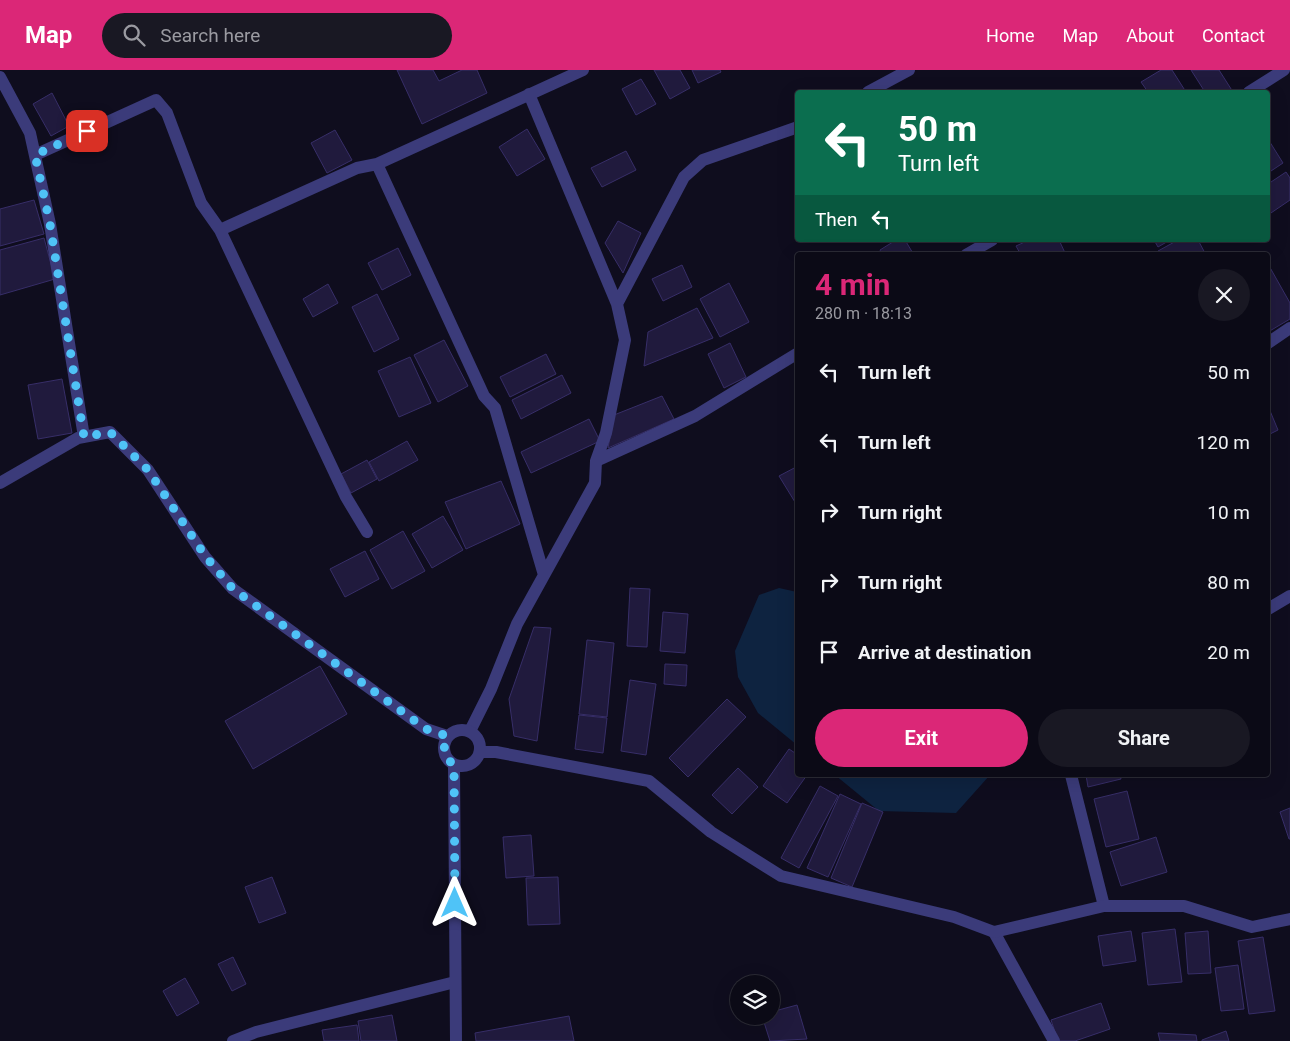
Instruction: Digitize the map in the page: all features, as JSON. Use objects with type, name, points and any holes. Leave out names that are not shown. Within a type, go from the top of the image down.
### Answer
[{"type":"street","points":[[220,230],[357,168],[377,164],[582,70]]},
{"type":"street","points":[[872,90],[908,70]]},
{"type":"street","points":[[1252,90],[1284,70]]},
{"type":"street","points":[[0,77],[30,133],[52,233],[84,437]]},
{"type":"street","points":[[470,731],[491,689],[518,624],[595,482],[596,461],[606,433],[625,340],[617,304],[529,94]]},
{"type":"street","points":[[35,155],[156,100],[167,113],[202,203],[220,230],[346,497],[367,532]]},
{"type":"street","points":[[617,304],[684,177],[703,160],[795,128]]},
{"type":"street","points":[[377,164],[484,396],[495,408],[544,575]]},
{"type":"street","points":[[1270,342],[1290,328]]},
{"type":"street","points":[[596,461],[695,416],[795,355]]},
{"type":"street","points":[[0,483],[78,438],[110,432],[148,470],[206,557],[233,589],[426,729],[447,736]]},
{"type":"street","points":[[1270,608],[1290,596]]},
{"type":"street","points":[[462,729],[470,731],[477,736],[480,744],[477,760],[462,767],[454,765],[448,760],[444,752],[447,736],[454,731],[462,729]]},
{"type":"street","points":[[480,752],[496,752],[649,781],[711,832],[781,876],[954,916],[994,932],[1104,906],[1184,906],[1252,927],[1290,919]]},
{"type":"street","points":[[454,765],[456,1041]]},
{"type":"street","points":[[1072,777],[1104,906]]},
{"type":"street","points":[[994,932],[1054,1041]]},
{"type":"street","points":[[233,1041],[266,1030],[456,982]]},
{"type":"water","points":[[779,588],[795,592],[795,743],[758,713],[738,677],[735,651],[759,595]]},
{"type":"water","points":[[837,777],[988,777],[956,813],[879,811]]},
{"type":"building","points":[[397,70],[433,70],[439,81],[462,70],[477,70],[487,93],[422,124]]},
{"type":"building","points":[[654,70],[680,70],[690,88],[670,99]]},
{"type":"building","points":[[692,70],[720,70],[721,72],[698,83]]},
{"type":"building","points":[[1161,70],[1172,70],[1185,90],[1147,90],[1141,82]]},
{"type":"building","points":[[1191,70],[1219,70],[1232,90],[1204,90]]},
{"type":"building","points":[[641,79],[656,104],[636,115],[622,89]]},
{"type":"building","points":[[52,93],[69,126],[51,136],[33,104]]},
{"type":"building","points":[[527,129],[545,159],[517,176],[499,147]]},
{"type":"building","points":[[335,130],[352,160],[327,173],[311,143]]},
{"type":"building","points":[[1270,142],[1283,163],[1270,172]]},
{"type":"building","points":[[626,151],[636,170],[602,187],[591,168]]},
{"type":"building","points":[[1286,172],[1290,178],[1290,200],[1270,214],[1270,183]]},
{"type":"building","points":[[34,200],[44,234],[0,246],[0,209]]},
{"type":"building","points":[[618,221],[641,233],[623,273],[605,243]]},
{"type":"building","points":[[44,238],[55,279],[0,295],[0,250]]},
{"type":"building","points":[[893,242],[906,242],[912,252],[881,252],[880,250]]},
{"type":"building","points":[[1025,242],[1060,242],[1065,252],[1019,252],[1016,246]]},
{"type":"building","points":[[1155,242],[1167,242],[1158,247]]},
{"type":"building","points":[[1174,242],[1199,242],[1204,252],[1158,252]]},
{"type":"building","points":[[398,248],[411,275],[382,290],[368,263]]},
{"type":"building","points":[[682,265],[692,287],[663,301],[652,279]]},
{"type":"building","points":[[1270,268],[1290,303],[1290,319],[1270,331]]},
{"type":"building","points":[[729,283],[749,322],[720,337],[700,299]]},
{"type":"building","points":[[328,284],[338,303],[313,317],[303,299]]},
{"type":"building","points":[[377,294],[399,339],[374,352],[352,307]]},
{"type":"building","points":[[697,308],[713,338],[644,366],[648,332]]},
{"type":"building","points":[[444,340],[468,386],[438,402],[414,355]]},
{"type":"building","points":[[730,343],[746,377],[724,388],[708,354]]},
{"type":"building","points":[[546,354],[556,374],[510,397],[500,377]]},
{"type":"building","points":[[410,357],[431,403],[399,417],[378,371]]},
{"type":"building","points":[[562,375],[571,393],[521,419],[512,400]]},
{"type":"building","points":[[62,379],[72,433],[38,439],[28,385]]},
{"type":"building","points":[[662,396],[674,419],[608,448],[614,415]]},
{"type":"building","points":[[1270,411],[1278,430],[1270,434]]},
{"type":"building","points":[[589,419],[600,441],[531,473],[521,452]]},
{"type":"building","points":[[407,441],[418,460],[379,481],[369,462]]},
{"type":"building","points":[[367,460],[377,479],[351,493],[341,474]]},
{"type":"building","points":[[795,468],[795,502],[779,476]]},
{"type":"building","points":[[501,481],[520,524],[466,549],[445,502]]},
{"type":"building","points":[[443,516],[463,550],[432,568],[412,534]]},
{"type":"building","points":[[403,531],[425,571],[392,589],[370,550]]},
{"type":"building","points":[[365,551],[379,579],[345,597],[330,569]]},
{"type":"building","points":[[630,588],[650,589],[647,647],[627,646]]},
{"type":"building","points":[[663,612],[688,614],[685,653],[660,651]]},
{"type":"building","points":[[534,627],[551,628],[537,741],[514,736],[509,699]]},
{"type":"building","points":[[587,640],[614,643],[607,717],[579,714]]},
{"type":"building","points":[[665,664],[687,665],[686,686],[664,684]]},
{"type":"building","points":[[320,666],[347,714],[253,769],[225,721]]},
{"type":"building","points":[[630,680],[656,684],[646,755],[621,751]]},
{"type":"building","points":[[727,699],[746,717],[688,777],[669,758]]},
{"type":"building","points":[[579,715],[607,718],[603,753],[575,749]]},
{"type":"building","points":[[789,749],[795,753],[795,777],[806,777],[787,803],[763,786]]},
{"type":"building","points":[[738,768],[758,787],[732,814],[712,795]]},
{"type":"building","points":[[1086,777],[1120,777],[1121,779],[1088,787]]},
{"type":"building","points":[[820,786],[838,796],[799,868],[781,858]]},
{"type":"building","points":[[1127,791],[1139,839],[1106,847],[1094,799]]},
{"type":"building","points":[[840,794],[861,804],[828,877],[807,868]]},
{"type":"building","points":[[862,803],[883,812],[852,887],[831,878]]},
{"type":"building","points":[[1290,808],[1290,839],[1289,839],[1280,812]]},
{"type":"building","points":[[531,835],[534,876],[506,878],[503,837]]},
{"type":"building","points":[[1156,837],[1167,872],[1121,886],[1110,852]]},
{"type":"building","points":[[272,877],[286,913],[259,923],[245,887]]},
{"type":"building","points":[[558,877],[560,924],[528,925],[526,878]]},
{"type":"building","points":[[1175,929],[1182,982],[1148,985],[1142,933]]},
{"type":"building","points":[[1131,931],[1136,961],[1103,966],[1098,936]]},
{"type":"building","points":[[1208,931],[1211,973],[1188,974],[1185,933]]},
{"type":"building","points":[[1263,937],[1275,1011],[1249,1014],[1238,941]]},
{"type":"building","points":[[233,957],[246,984],[232,991],[218,964]]},
{"type":"building","points":[[1238,965],[1244,1009],[1221,1011],[1215,968]]},
{"type":"building","points":[[185,978],[199,1003],[177,1016],[163,991]]},
{"type":"building","points":[[1101,1003],[1110,1029],[1075,1041],[1058,1041],[1051,1020]]},
{"type":"building","points":[[797,1005],[807,1039],[770,1041],[765,1025],[780,1025],[780,1010]]},
{"type":"building","points":[[392,1015],[397,1041],[361,1041],[358,1021]]},
{"type":"building","points":[[569,1016],[574,1041],[476,1041],[475,1033]]},
{"type":"building","points":[[357,1025],[359,1041],[324,1041],[322,1030]]},
{"type":"building","points":[[1226,1031],[1229,1041],[1202,1041],[1202,1040]]},
{"type":"building","points":[[1158,1033],[1196,1035],[1197,1041],[1160,1041]]},
{"type":"route","points":[[87,131],[35,155],[50,224],[84,437],[110,432],[148,470],[206,557],[233,589],[426,729],[447,736],[444,752],[448,760],[454,765],[455,903]]}]
